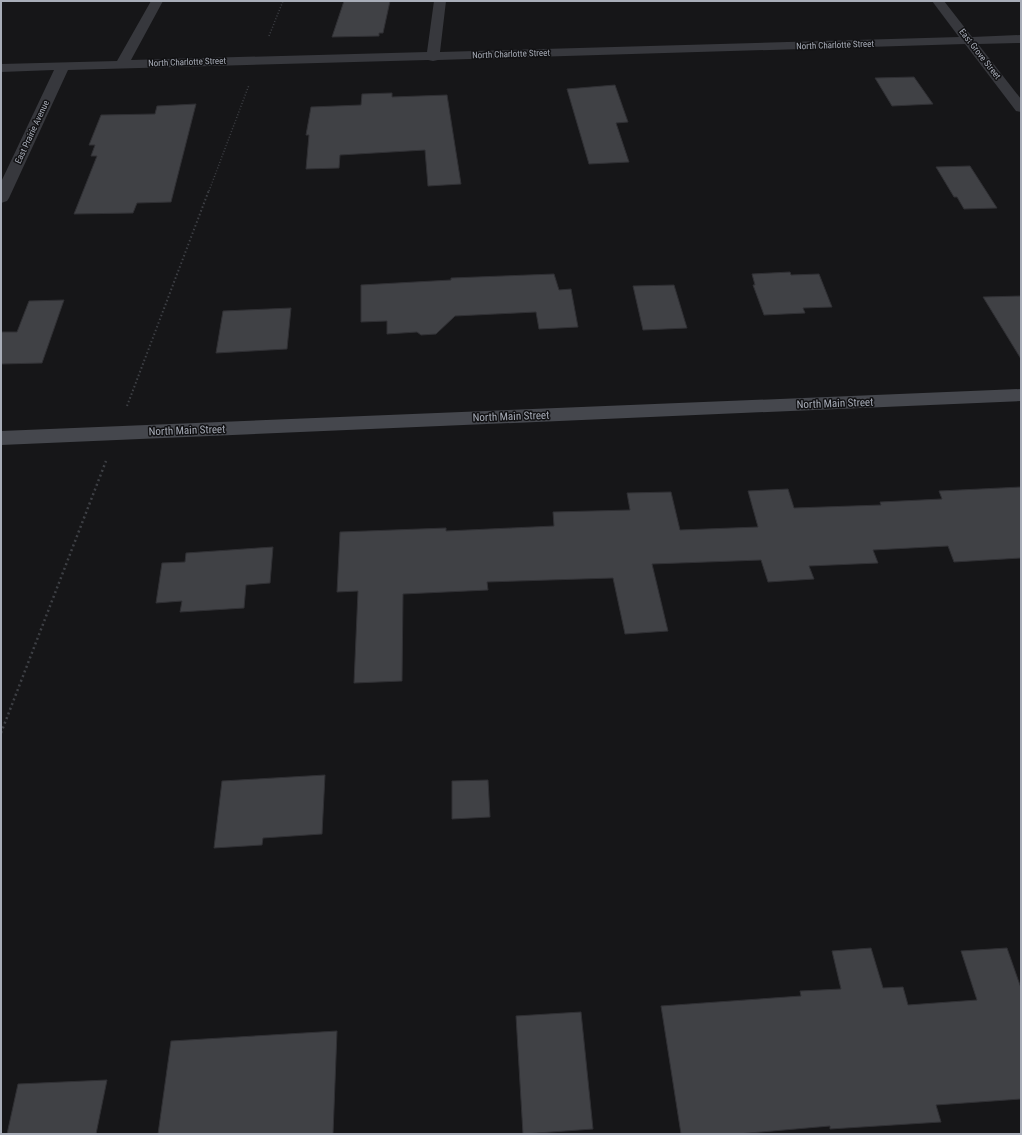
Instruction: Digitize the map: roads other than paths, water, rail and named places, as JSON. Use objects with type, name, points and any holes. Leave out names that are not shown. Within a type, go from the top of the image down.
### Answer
[{"type":"street","points":[[122,64],[157,1]]},
{"type":"street","points":[[433,57],[440,1]]},
{"type":"street","name":"East Grove Street","points":[[938,1],[1021,108]]},
{"type":"street","name":"North Charlotte Street","points":[[1,68],[433,57],[1021,39]]},
{"type":"street","name":"East Prairie Avenue","points":[[1,198],[63,66]]},
{"type":"street","name":"North Main Street","points":[[1,438],[1021,395]]}]
